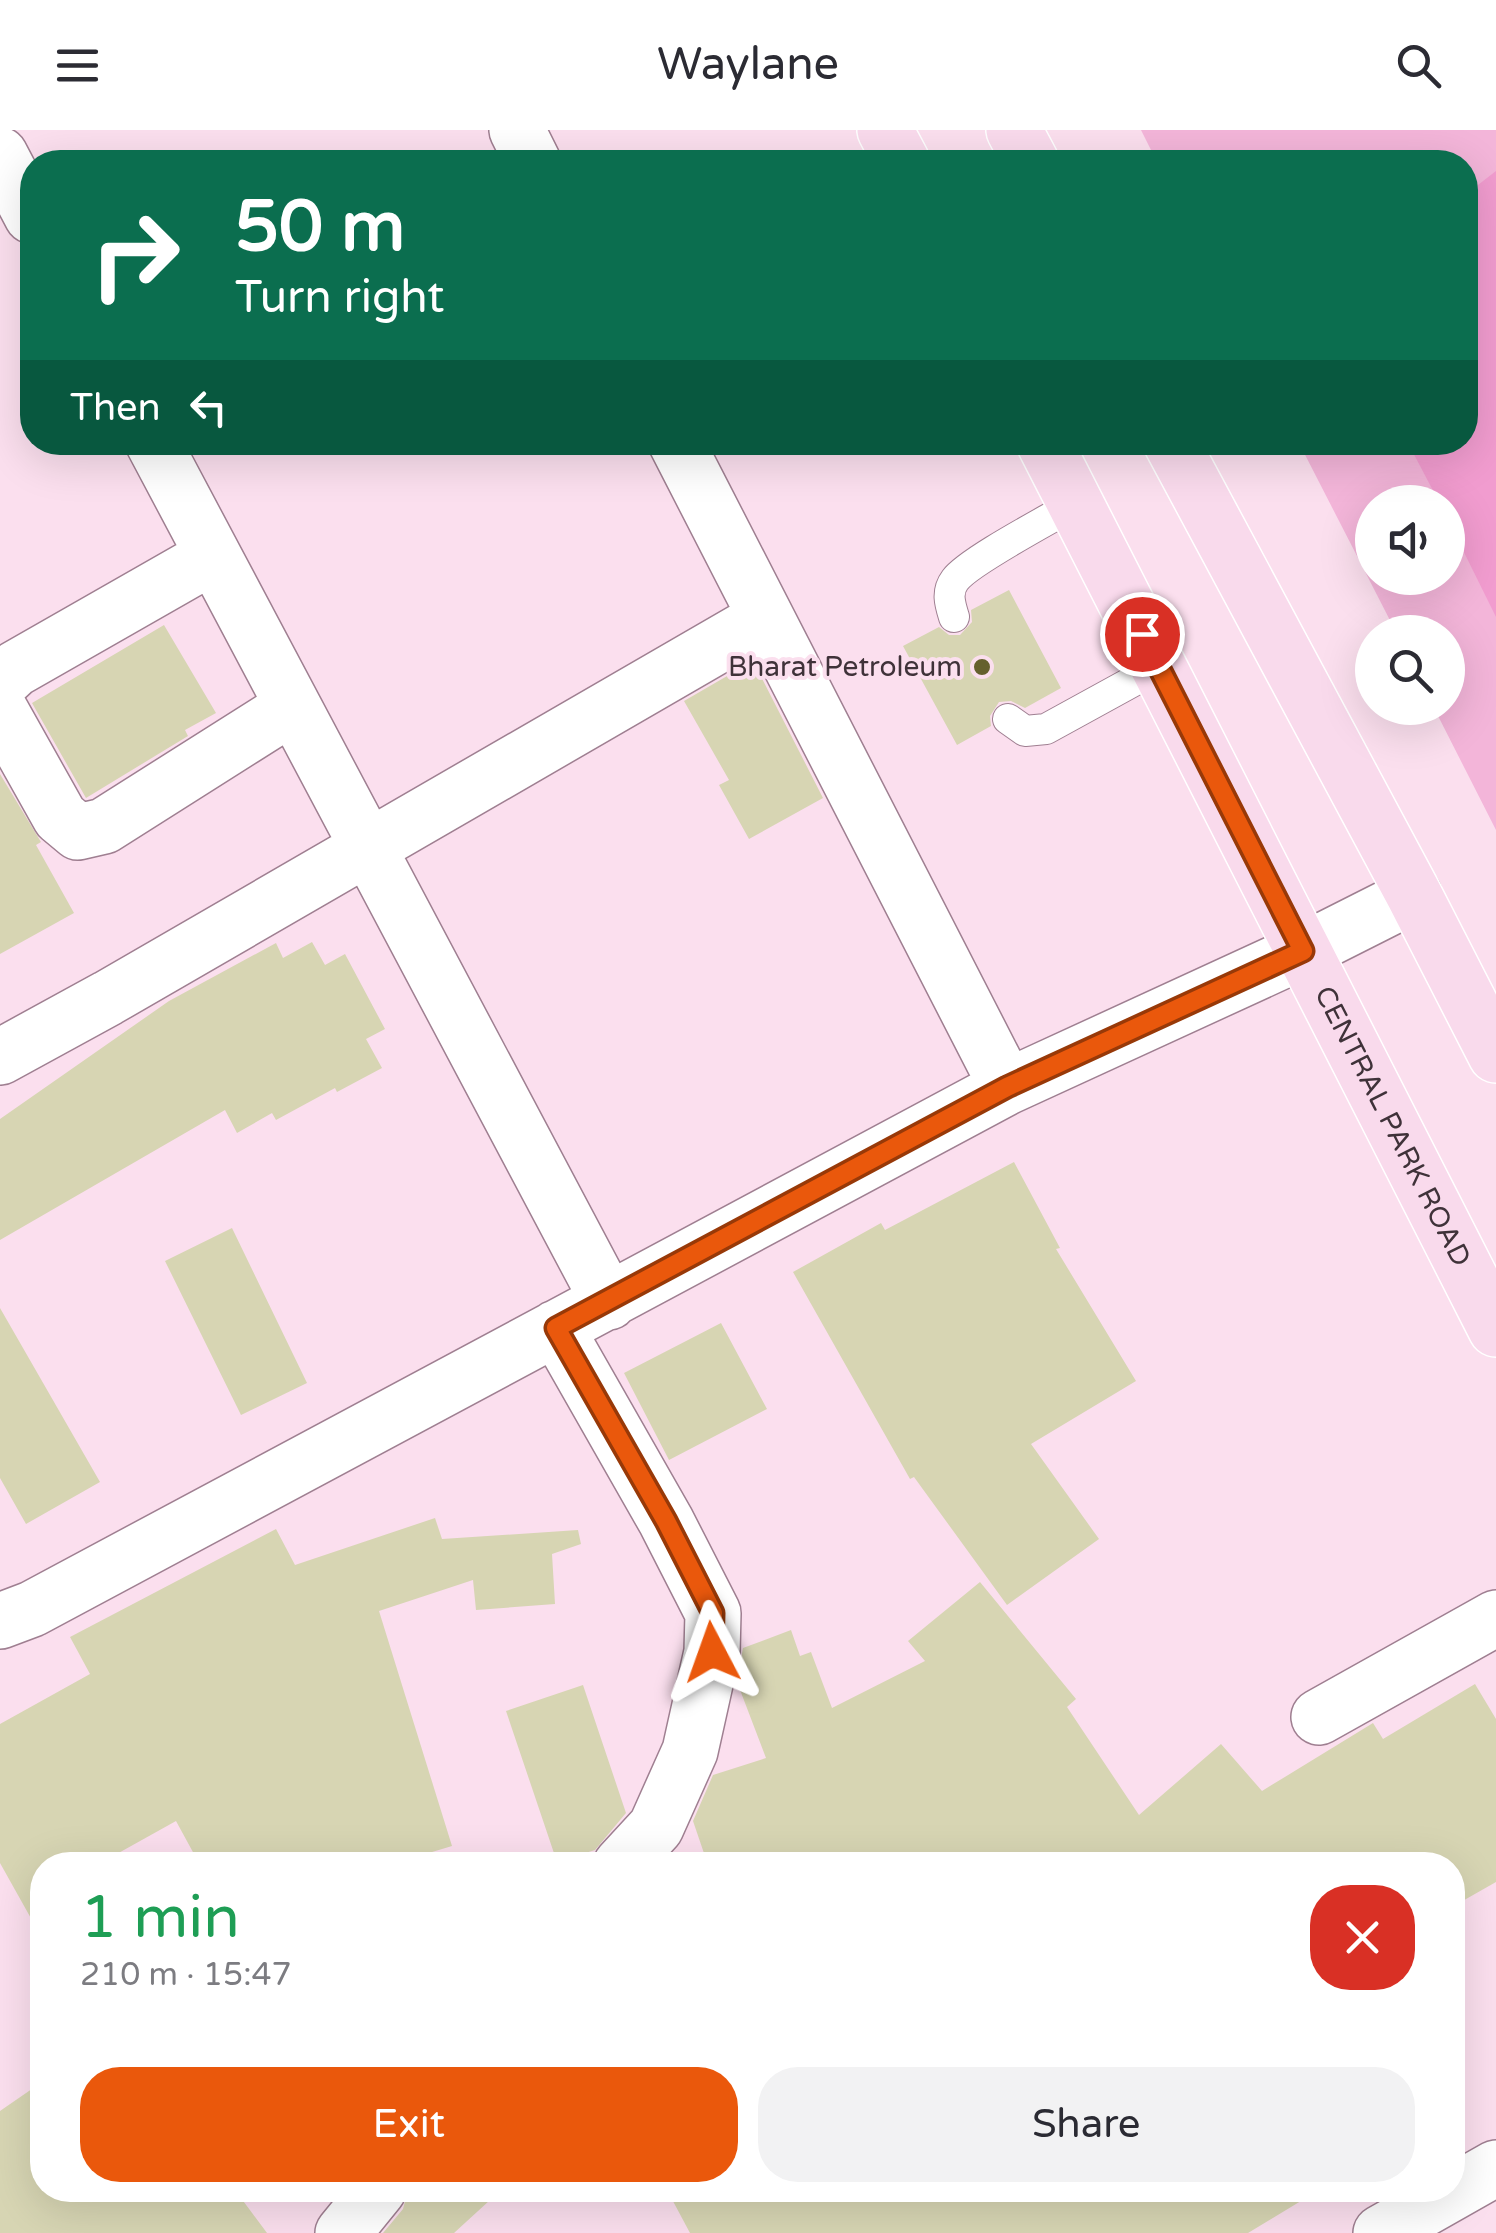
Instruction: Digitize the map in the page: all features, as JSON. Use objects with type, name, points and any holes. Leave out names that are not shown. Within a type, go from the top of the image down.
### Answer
[{"type":"main road","name":"CENTRAL PARK ROAD","points":[[1050,455],[1496,1329]]},
{"type":"main road","points":[[1178,455],[1496,1056]]},
{"type":"street","points":[[0,155],[20,193]]},
{"type":"street","points":[[160,455],[608,1302]]},
{"type":"street","points":[[683,455],[1007,1087]]},
{"type":"street","points":[[0,682],[15,669],[213,556]]},
{"type":"street","points":[[0,1057],[765,618]]},
{"type":"street","points":[[0,710],[60,817],[78,832],[104,826],[292,706]]},
{"type":"street","points":[[0,1622],[32,1609],[1007,1087],[1303,951],[1414,895]]},
{"type":"street","points":[[0,1088],[121,1020],[108,998]]},
{"type":"street","points":[[556,1328],[666,1521],[713,1613],[712,1652],[690,1751],[656,1828],[633,1852]]},
{"type":"street","points":[[1319,1717],[1496,1618]]},
{"type":"street","points":[[1465,2186],[1496,2168]]},
{"type":"street","points":[[343,2233],[368,2202]]},
{"type":"street","points":[[1381,2233],[1436,2202]]},
{"type":"lane","points":[[954,617],[949,590],[963,571],[1075,504]]},
{"type":"lane","points":[[1008,719],[1025,730],[1046,728],[1159,667]]},
{"type":"shaded area","points":[[1141,130],[1496,130],[1496,830],[1443,725],[1465,725],[1465,615],[1387,615],[1377,595],[1465,595],[1465,485],[1355,485],[1355,552],[1305,455],[1478,455],[1478,150],[1151,150]]},
{"type":"shaded area","points":[[1496,171],[1496,617],[1465,554],[1465,485],[1430,485],[1414,455],[1478,455],[1478,185]]},
{"type":"building","name":"Bharat Petroleum","points":[[1009,590],[1061,688],[1025,708],[1011,701],[999,702],[990,716],[991,726],[957,745],[903,646],[939,627],[949,635],[960,635],[972,622],[971,610]]},
{"type":"building","points":[[164,625],[216,713],[185,730],[188,736],[86,798],[32,703]]},
{"type":"building","points":[[753,661],[823,798],[749,839],[719,785],[729,780],[684,701]]},
{"type":"building","points":[[0,774],[41,842],[36,845],[74,913],[0,954]]},
{"type":"building","points":[[312,942],[325,965],[345,954],[385,1029],[366,1039],[382,1068],[276,1120],[272,1113],[237,1133],[225,1110],[0,1240],[0,1119],[169,1001],[276,943],[283,958]]},
{"type":"building","points":[[1014,1162],[1060,1248],[1056,1249],[1136,1381],[1031,1444],[1099,1539],[1007,1605],[914,1477],[910,1479],[793,1272],[881,1223],[885,1230]]},
{"type":"building","points":[[232,1228],[307,1383],[241,1415],[165,1261]]},
{"type":"building","points":[[0,1308],[100,1482],[26,1524],[0,1478]]},
{"type":"building","points":[[721,1323],[767,1409],[669,1460],[624,1373]]},
{"type":"building","points":[[435,1518],[442,1539],[578,1530],[581,1544],[552,1554],[555,1604],[476,1610],[473,1580],[379,1611],[452,1846],[432,1852],[193,1852],[176,1821],[120,1852],[30,1852],[30,1917],[0,1863],[0,1724],[90,1674],[70,1637],[276,1529],[295,1565]]},
{"type":"building","points":[[980,1582],[1076,1699],[1067,1707],[1139,1815],[1221,1744],[1262,1791],[1373,1723],[1383,1739],[1475,1684],[1496,1719],[1496,1882],[1465,1900],[1465,1852],[704,1852],[693,1821],[713,1775],[766,1758],[737,1682],[743,1648],[791,1630],[800,1656],[811,1652],[832,1708],[925,1661],[908,1641]]},
{"type":"building","points":[[583,1685],[626,1813],[595,1850],[554,1852],[506,1711]]},
{"type":"building","points":[[30,2090],[30,2202],[244,2202],[267,2233],[0,2233],[0,2111]]},
{"type":"building","points":[[405,2202],[488,2202],[454,2233],[383,2233]]},
{"type":"building","points":[[673,2202],[1299,2202],[1248,2233],[690,2233]]},
{"type":"place","name":"Bharat Petroleum","points":[[982,667]]},
{"type":"route","points":[[712,1652],[713,1613],[666,1521],[556,1328],[1007,1087],[1303,951],[1142,634]]}]
